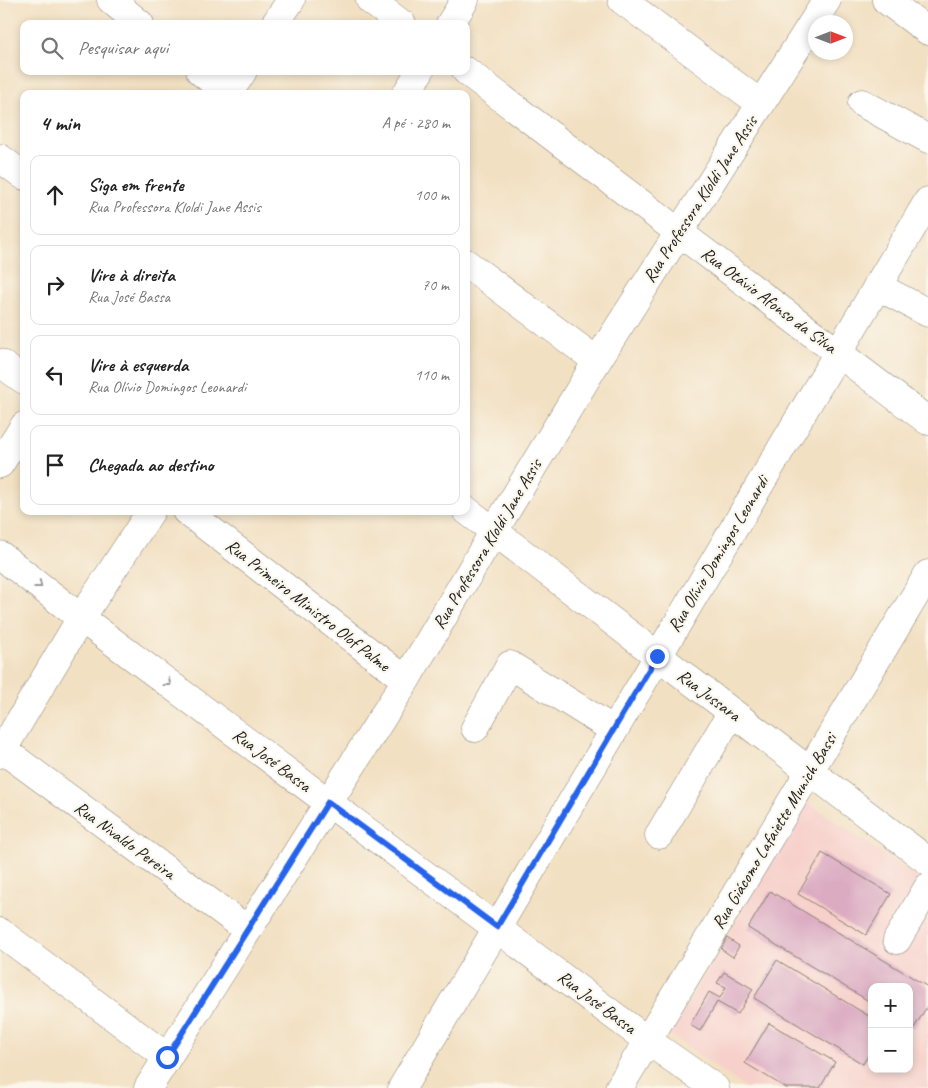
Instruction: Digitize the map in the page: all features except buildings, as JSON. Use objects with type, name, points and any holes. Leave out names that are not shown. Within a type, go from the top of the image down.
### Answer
[{"type":"street","points":[[110,0],[135,20]]},
{"type":"street","points":[[278,20],[291,0]]},
{"type":"street","points":[[370,0],[397,20]]},
{"type":"street","points":[[452,20],[465,0]]},
{"type":"street","points":[[622,0],[761,104]]},
{"type":"street","name":"Rua Professora Kloldi Jane Assis","points":[[148,1088],[406,680],[597,361],[827,0]]},
{"type":"street","points":[[886,0],[928,31]]},
{"type":"street","name":"Rua Otávio Afonso da Silva","points":[[470,74],[928,421]]},
{"type":"street","points":[[205,75],[223,90]]},
{"type":"street","points":[[231,90],[240,75]]},
{"type":"street","points":[[408,90],[418,75]]},
{"type":"street","points":[[862,103],[928,139]]},
{"type":"street","points":[[0,158],[20,173]]},
{"type":"street","name":"Rua Olívio Domingos Leonardi","points":[[402,1088],[928,201]]},
{"type":"street","points":[[470,266],[597,361]]},
{"type":"street","points":[[877,286],[928,313]]},
{"type":"street","points":[[0,363],[20,377]]},
{"type":"street","points":[[0,464],[20,432]]},
{"type":"street","name":"Rua Jussara","points":[[470,513],[928,861]]},
{"type":"street","points":[[1,752],[81,618],[148,515]]},
{"type":"street","name":"Rua Primeiro Ministro Olof Palme","points":[[191,515],[406,680]]},
{"type":"street","name":"Rua José Bassa","points":[[0,555],[81,618],[648,1041],[715,1088]]},
{"type":"street","name":"Rua Giácomo Lafaiette Munich Bassi","points":[[619,1088],[928,574]]},
{"type":"street","points":[[474,728],[510,665],[614,730]]},
{"type":"street","points":[[659,834],[732,712]]},
{"type":"street","name":"Rua Nivaldo Pereira","points":[[1,752],[248,930]]},
{"type":"street","points":[[897,940],[928,887]]},
{"type":"street","points":[[0,932],[167,1057]]},
{"type":"shaded area","points":[[806,801],[922,881],[928,911],[928,1088],[745,1088],[670,1034]]},
{"type":"route","points":[[167,1057],[328,802],[497,927],[657,656]]}]
